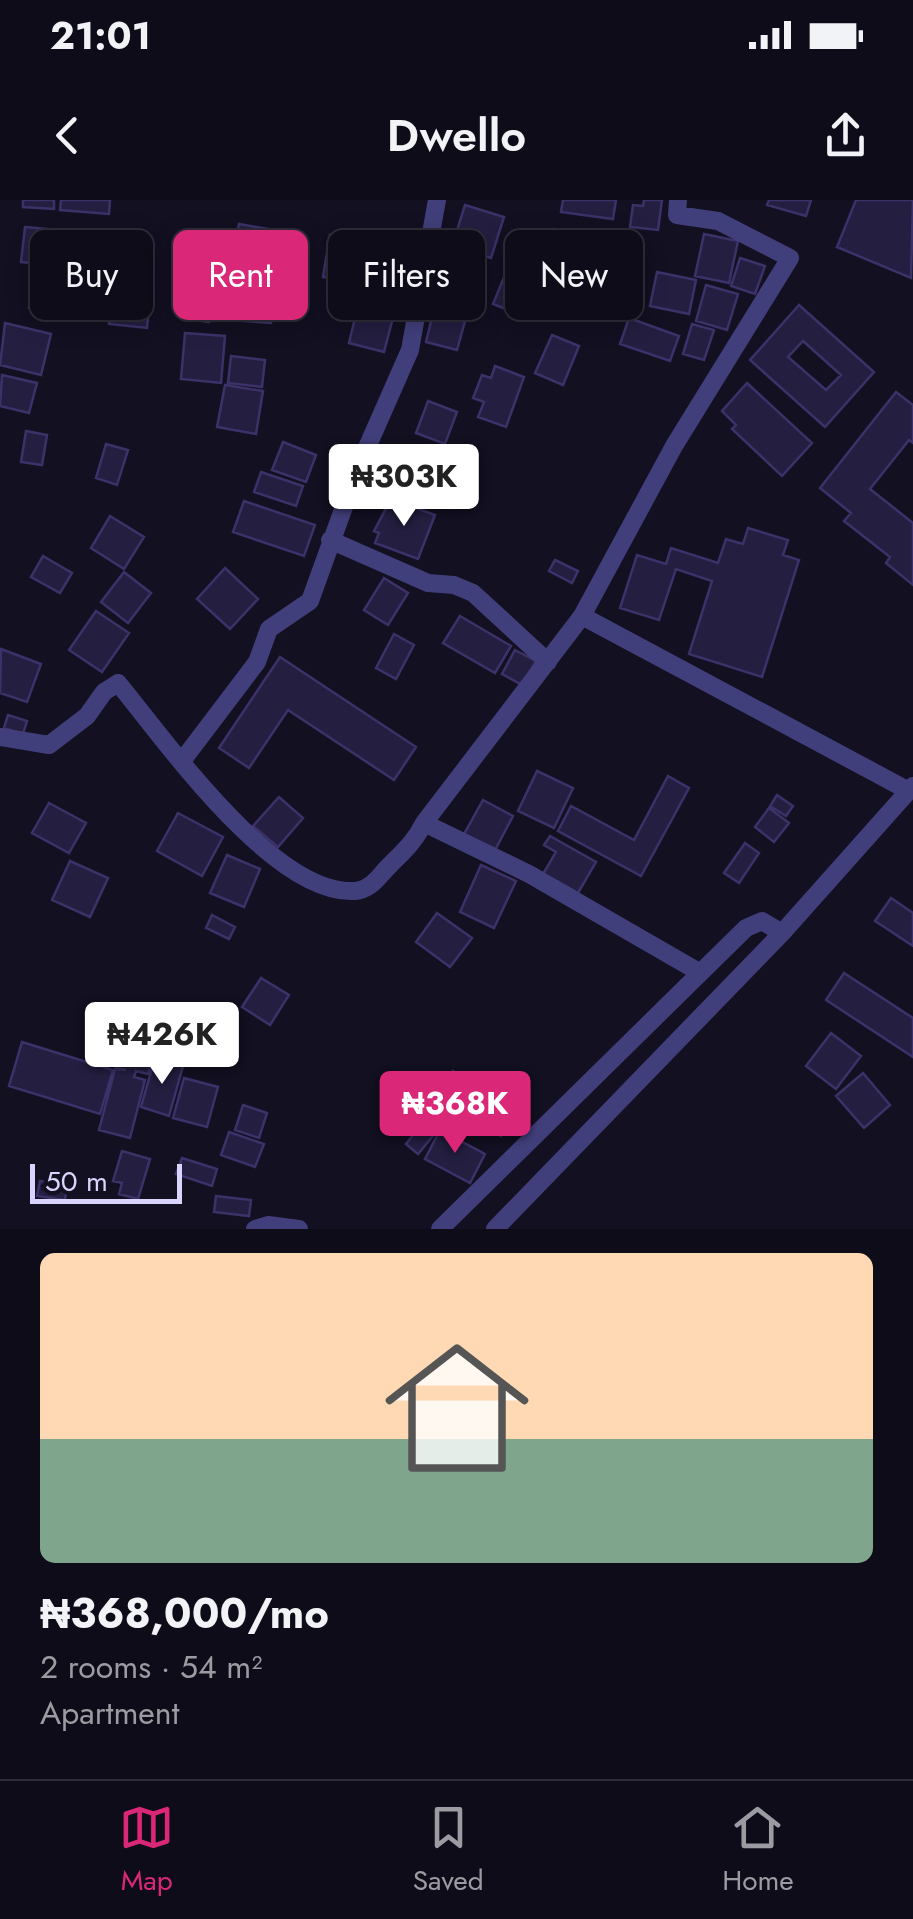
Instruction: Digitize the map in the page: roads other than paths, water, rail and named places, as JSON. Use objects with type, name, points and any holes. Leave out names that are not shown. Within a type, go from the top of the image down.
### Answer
[{"type":"street","points":[[182,761],[257,662],[269,629],[310,601],[330,540],[410,350],[436,200]]},
{"type":"street","points":[[0,737],[49,745],[87,716],[104,692],[118,683],[236,826],[278,860],[316,880],[354,891],[377,880],[413,844],[424,822],[582,616],[674,446],[790,258],[718,221],[677,214],[678,200]]},
{"type":"street","points":[[330,540],[428,583],[454,585],[473,593],[548,662]]},
{"type":"street","points":[[495,1229],[782,933],[911,788],[582,616]]},
{"type":"street","points":[[424,822],[604,914],[687,969],[700,972]]},
{"type":"street","points":[[440,1229],[746,928],[762,921],[782,933]]},
{"type":"street","points":[[256,1229],[268,1225],[300,1229]]}]
